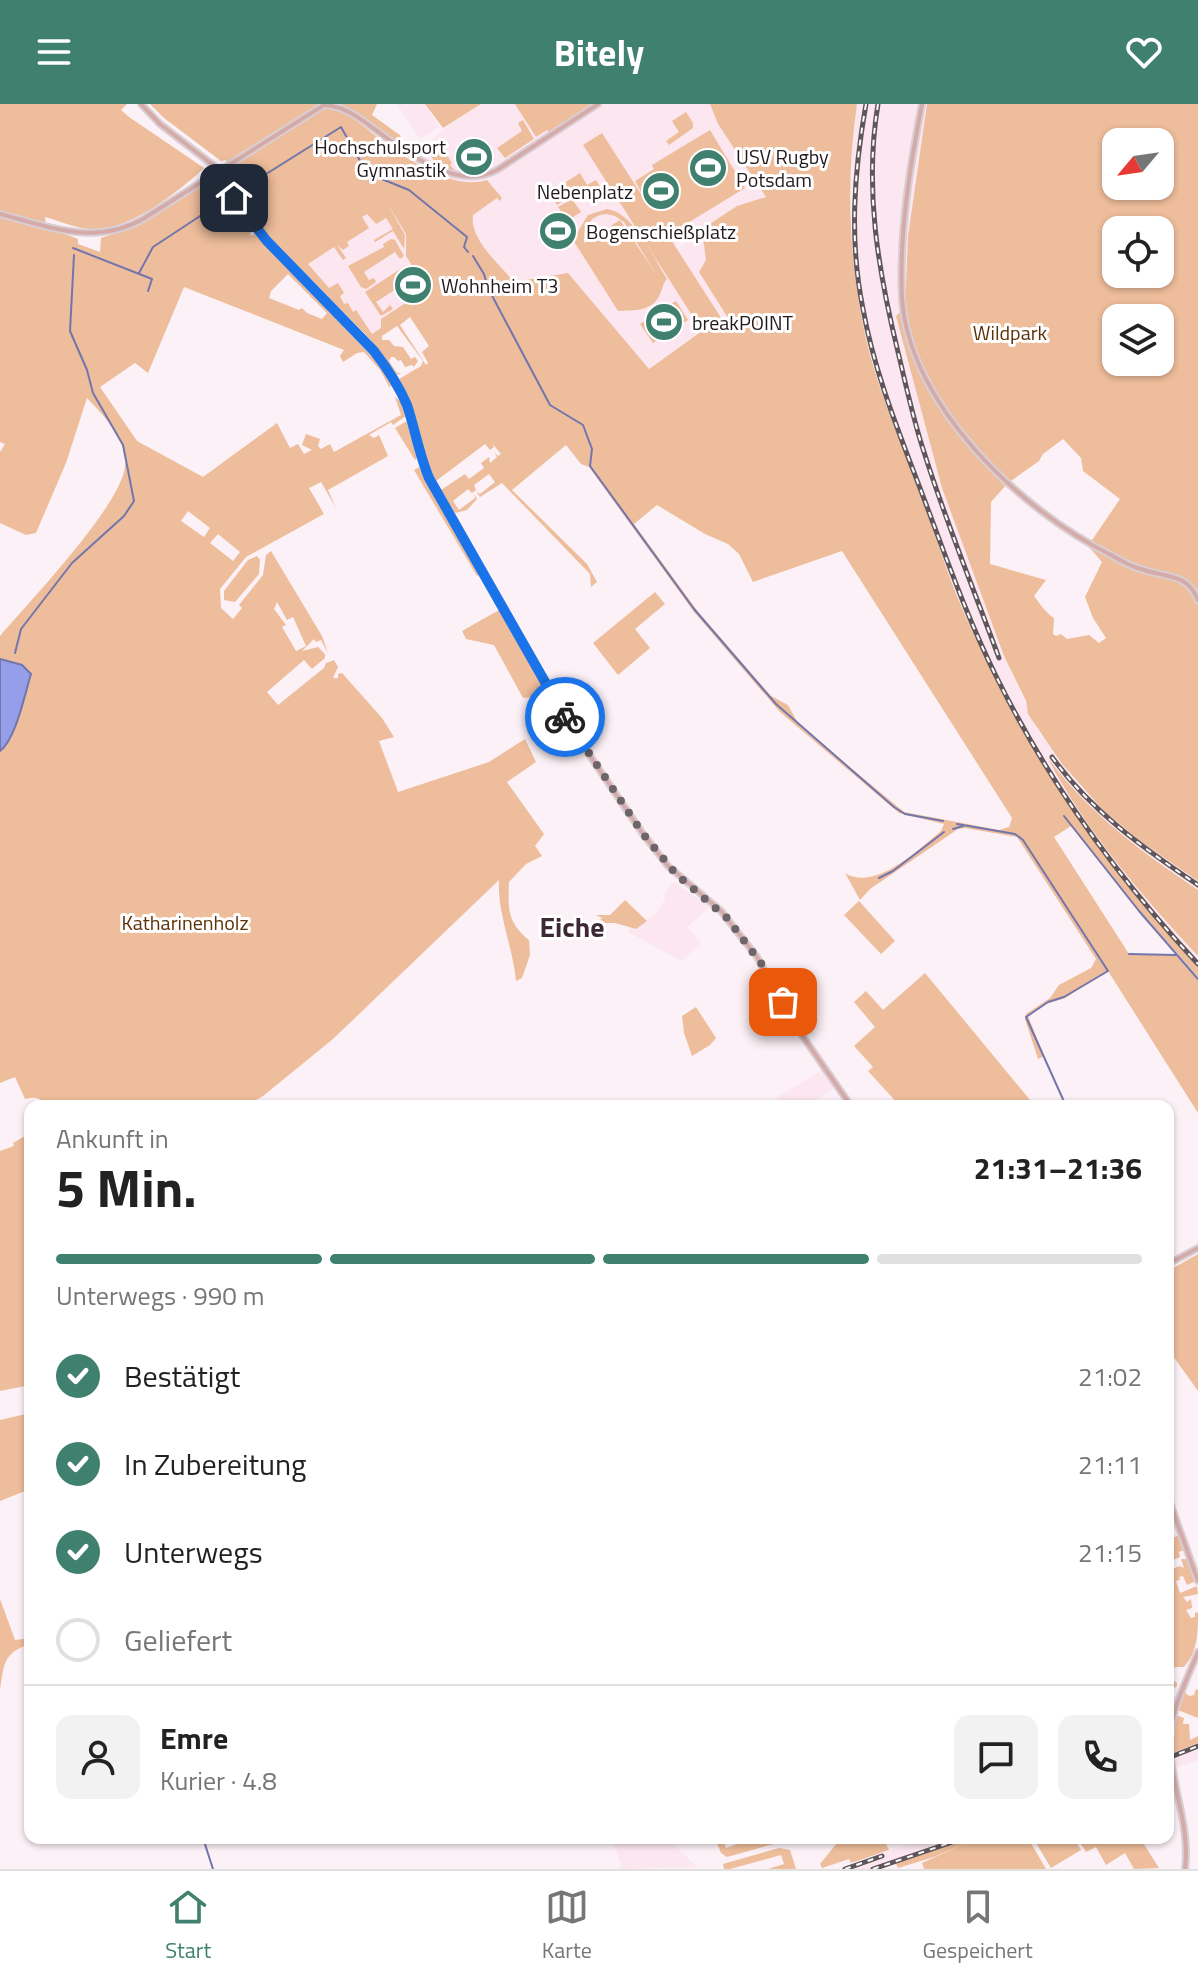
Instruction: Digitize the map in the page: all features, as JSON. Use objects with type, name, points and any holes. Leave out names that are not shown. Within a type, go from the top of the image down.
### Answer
[{"type":"street","points":[[141,104],[150,115],[213,165],[256,230],[384,364],[406,404],[429,478],[567,722],[668,866],[721,911],[757,957],[797,1028],[847,1100]]},
{"type":"street","points":[[0,214],[70,233],[87,235],[112,232],[137,222],[314,110],[328,105],[346,110],[428,164],[468,177],[482,176],[497,170],[598,104]]},
{"type":"street","points":[[922,104],[904,223],[902,297],[912,344],[936,395],[979,455],[1038,509],[1093,547],[1145,571],[1184,580],[1198,600]]},
{"type":"street","points":[[1174,1261],[1198,1248]]},
{"type":"street","points":[[1174,1514],[1198,1581]]},
{"type":"street","points":[[1174,1714],[1198,1652]]},
{"type":"street","points":[[1174,1776],[1186,1840],[1185,1869]]},
{"type":"shaded area","points":[[397,104],[425,104],[439,127],[420,139]]},
{"type":"shaded area","points":[[481,104],[710,104],[718,124],[766,197],[753,201],[935,536],[870,353],[857,298],[851,242],[852,135],[857,104],[927,104],[908,236],[905,308],[896,316],[942,488],[1004,656],[1036,728],[1080,787],[1121,826],[1198,881],[1198,890],[1116,832],[1075,792],[1052,764],[1115,858],[1198,956],[1198,967],[1115,870],[1047,773],[977,640],[937,541],[869,548],[676,248],[745,205],[737,206],[674,246],[602,134],[584,145],[702,331],[648,369],[568,273],[514,282],[489,256],[371,340],[299,268],[335,244],[325,229],[401,182],[394,174],[445,128]]},
{"type":"shaded area","points":[[674,882],[710,907],[687,927],[701,943],[681,961],[628,932],[657,912],[665,899],[665,892]]},
{"type":"shaded area","points":[[822,1070],[834,1088],[816,1100],[776,1098]]},
{"type":"shaded area","points":[[1198,1743],[1198,1760],[1174,1768],[1174,1753]]},
{"type":"shaded area","points":[[613,1844],[673,1844],[697,1867],[618,1869],[622,1867]]},
{"type":"shaded area","points":[[910,1844],[951,1844],[876,1869],[841,1869]]},
{"type":"green space","name":"Katharinenholz","points":[[0,104],[127,104],[121,110],[129,117],[204,168],[154,208],[124,223],[89,229],[45,217],[46,227],[78,239],[78,244],[100,252],[101,238],[138,226],[212,179],[220,182],[252,230],[250,236],[255,234],[358,339],[391,384],[390,388],[380,370],[364,352],[343,362],[340,356],[344,350],[184,287],[148,373],[135,363],[100,387],[137,441],[203,477],[277,423],[290,448],[298,444],[304,454],[312,450],[302,445],[306,434],[320,439],[318,446],[321,449],[330,444],[334,452],[401,415],[395,397],[402,403],[406,416],[369,435],[374,438],[379,435],[388,456],[328,490],[336,508],[321,482],[309,488],[324,514],[246,557],[220,589],[221,608],[233,619],[242,608],[239,605],[263,575],[266,555],[271,551],[322,636],[328,653],[321,640],[316,642],[314,639],[302,651],[318,647],[325,658],[312,669],[304,660],[267,692],[278,705],[324,668],[326,663],[334,660],[338,667],[333,678],[338,678],[338,674],[342,673],[382,718],[394,737],[379,741],[398,792],[489,762],[525,739],[536,762],[507,782],[544,834],[535,846],[542,856],[526,864],[509,882],[510,914],[516,927],[529,940],[530,955],[522,978],[516,981],[500,905],[499,880],[333,1039],[256,1100],[25,1099],[15,1077],[0,1083],[0,751],[21,713],[27,688],[4,659],[0,659],[0,636],[92,528],[120,483],[125,466],[119,438],[87,398],[66,463],[36,533],[26,535],[0,523],[0,452],[5,444],[0,442]],"holes":[[[288,274],[327,313],[322,319],[302,308],[299,310],[269,298],[271,291]],[[188,511],[210,528],[204,537],[181,521]],[[218,534],[240,552],[233,561],[210,543]],[[277,602],[287,620],[293,617],[306,646],[296,651],[282,627],[286,625],[274,609]]]},
{"type":"green space","points":[[150,104],[319,104],[227,163],[164,118]]},
{"type":"green space","points":[[341,104],[377,104],[372,115],[401,136],[396,143]]},
{"type":"green space","points":[[425,104],[481,104],[443,128]]},
{"type":"green space","points":[[515,104],[593,104],[536,137]]},
{"type":"green space","points":[[710,104],[857,104],[850,197],[853,259],[862,321],[880,387],[956,594],[1010,707],[1095,841],[1198,967],[1198,977],[1071,826],[1054,837],[1129,954],[1176,955],[1198,979],[1198,1113],[1108,971],[1065,998],[1046,1004],[1028,1016],[1044,1056],[1038,1059],[1026,1014],[1050,998],[1059,985],[1091,968],[1096,959],[1017,837],[958,829],[870,889],[860,900],[845,873],[870,877],[883,873],[921,848],[941,831],[944,824],[899,813],[780,712],[694,612],[589,467],[581,464],[566,445],[512,490],[587,564],[597,582],[591,587],[590,574],[502,483],[480,497],[476,491],[480,494],[495,482],[489,474],[474,485],[476,490],[472,493],[468,489],[453,501],[459,510],[475,498],[474,494],[477,499],[467,510],[455,513],[441,490],[465,474],[469,479],[484,468],[481,463],[489,457],[490,463],[497,457],[494,452],[498,456],[501,454],[492,443],[494,447],[490,450],[485,444],[436,481],[399,379],[421,366],[423,361],[397,326],[382,336],[382,340],[403,347],[411,359],[415,357],[418,361],[414,367],[405,367],[401,360],[391,357],[389,361],[397,373],[401,373],[397,375],[370,339],[252,219],[236,194],[229,174],[229,168],[320,110],[333,108],[345,112],[393,148],[431,171],[450,179],[469,182],[487,180],[502,198],[500,201],[497,198],[473,215],[473,224],[494,260],[514,282],[568,273],[649,369],[702,331],[583,145],[602,133],[650,208],[635,181],[654,169],[652,165],[710,130],[745,188],[668,235],[725,324],[730,321],[699,272],[706,260],[702,229],[737,206],[766,197],[718,124]],"holes":[[[387,203],[406,234],[406,256],[427,289],[381,319],[381,328],[372,334],[356,310],[353,312],[348,303],[344,304],[340,296],[344,293],[338,283],[329,288],[308,264],[334,247],[343,260],[346,258],[337,245],[343,250],[349,246],[347,242],[369,228],[362,217],[367,214],[376,224],[386,218],[393,229],[375,242],[393,231],[404,249],[405,235]],[[410,317],[429,346],[422,352],[428,363],[426,365],[400,325]],[[657,505],[728,544],[739,554],[753,582],[842,551],[1012,818],[1009,827],[999,830],[904,812],[799,725],[788,705],[771,696],[699,613],[634,524]]]},
{"type":"green space","name":"Wildpark","points":[[927,104],[1198,104],[1198,881],[1140,841],[1103,810],[1062,764],[1028,714],[1026,701],[1004,656],[942,488],[896,316],[905,308],[908,236]],"holes":[[[1063,439],[1081,458],[1083,471],[1120,499],[1088,546],[1102,562],[1085,597],[1093,618],[1106,638],[1099,643],[1089,635],[1067,639],[1061,634],[1053,634],[1054,618],[1034,596],[1046,580],[990,564],[991,502],[1008,483]]]},
{"type":"green space","points":[[686,112],[693,128],[669,145],[666,141],[679,132],[672,121]]},
{"type":"green space","points":[[523,120],[534,139],[505,158],[497,148],[522,131],[518,123]]},
{"type":"green space","points":[[435,146],[441,146],[457,172],[437,165],[428,152]]},
{"type":"green space","points":[[580,173],[587,185],[596,180],[606,196],[597,202],[586,186],[557,205],[549,193]]},
{"type":"green space","points":[[572,199],[581,212],[567,221],[558,207]]},
{"type":"green space","points":[[607,209],[617,212],[642,237],[667,279],[651,305],[618,311],[573,240],[588,215]],"holes":[[[606,214],[615,216],[624,222],[656,274],[620,220],[584,243],[584,238],[597,231],[590,225],[584,237],[588,224],[594,218]]]},
{"type":"green space","name":"Bogenschießplatz","points":[[554,216],[571,241],[563,246],[545,222]]},
{"type":"green space","points":[[395,240],[404,256],[400,259],[395,252],[364,272],[369,280],[374,278],[376,282],[366,289],[361,287],[348,266],[384,247],[383,244]]},
{"type":"green space","points":[[402,268],[410,268],[420,283],[417,285],[413,278],[376,302],[383,312],[390,305],[393,309],[381,316],[365,292]]},
{"type":"green space","name":"breakPOINT","points":[[676,301],[688,320],[653,343],[640,324]]},
{"type":"green space","points":[[408,422],[415,460],[395,428]]},
{"type":"green space","points":[[419,467],[480,574],[477,576],[414,470]]},
{"type":"green space","points":[[257,556],[260,560],[259,574],[235,602],[224,600],[224,591],[248,560]]},
{"type":"green space","points":[[655,592],[665,604],[635,629],[650,648],[618,675],[593,643]]},
{"type":"green space","points":[[499,610],[546,691],[523,698],[494,645],[466,639],[462,631]]},
{"type":"green space","points":[[1048,758],[1099,814],[1198,890],[1198,956],[1136,887],[1097,836]]},
{"type":"green space","points":[[625,900],[647,921],[636,929],[603,923],[602,918],[596,915],[610,915]]},
{"type":"green space","points":[[859,901],[895,941],[881,954],[844,915]]},
{"type":"green space","points":[[925,973],[1030,1100],[895,1100],[868,1071],[873,1067],[854,1046],[875,1027],[854,1002],[866,991],[883,1010]]},
{"type":"green space","points":[[696,1007],[716,1038],[692,1056],[682,1016]]},
{"type":"green space","points":[[24,1137],[24,1386],[0,1391],[0,1151],[14,1146],[13,1143]]},
{"type":"green space","points":[[1198,1254],[1198,1391],[1174,1357],[1174,1268]]},
{"type":"green space","points":[[24,1414],[24,1491],[0,1501],[0,1420]]},
{"type":"green space","points":[[1179,1535],[1184,1550],[1174,1560],[1174,1537]]},
{"type":"green space","points":[[1181,1559],[1188,1559],[1196,1581],[1187,1585],[1183,1576],[1176,1581],[1180,1593],[1197,1586],[1198,1594],[1183,1597],[1187,1602],[1191,1599],[1192,1608],[1186,1610],[1191,1618],[1198,1612],[1197,1634],[1189,1661],[1184,1667],[1174,1669],[1174,1568],[1184,1568]]},
{"type":"green space","points":[[0,1599],[15,1640],[24,1639],[24,1646],[14,1651],[6,1661],[0,1690]]},
{"type":"green space","points":[[1196,1689],[1198,1718],[1178,1710],[1186,1690],[1190,1696]]},
{"type":"green space","points":[[1176,1715],[1184,1718],[1183,1724],[1189,1724],[1190,1740],[1198,1736],[1198,1743],[1174,1753]]},
{"type":"green space","points":[[717,1844],[724,1844],[726,1848],[737,1844],[774,1844],[727,1857],[721,1853]]},
{"type":"green space","points":[[836,1844],[886,1844],[889,1850],[851,1863],[849,1859],[822,1868],[820,1864]]},
{"type":"green space","points":[[950,1844],[964,1844],[898,1868],[896,1864]]},
{"type":"green space","points":[[1031,1844],[1046,1869],[924,1869],[922,1863],[962,1845]]},
{"type":"green space","points":[[1037,1844],[1078,1844],[1081,1850],[1051,1868]]},
{"type":"green space","points":[[1081,1844],[1144,1844],[1159,1868],[1134,1869],[1125,1853],[1106,1865],[1096,1847],[1086,1852]]},
{"type":"green space","points":[[779,1848],[790,1850],[796,1869],[768,1869],[784,1864],[781,1855],[724,1869],[723,1864]]},
{"type":"water","points":[[0,659],[22,665],[31,674],[11,737],[0,751]]},
{"type":"waterway","points":[[236,193],[341,127],[367,173],[409,190],[467,237],[464,247],[468,252]]},
{"type":"waterway","points":[[139,273],[153,247],[229,197]]},
{"type":"waterway","points":[[73,248],[152,279],[148,291]]},
{"type":"waterway","points":[[15,653],[21,629],[72,563],[124,516],[134,501],[123,445],[93,393],[70,331],[74,255]]},
{"type":"waterway","points":[[473,256],[550,405],[583,425],[592,449],[590,466],[694,609],[776,704],[894,807],[905,814],[943,821]]},
{"type":"waterway","points":[[1064,816],[1198,979]]},
{"type":"waterway","points":[[957,824],[1015,834],[1023,840],[1108,971],[1026,1017],[1063,1100]]},
{"type":"waterway","points":[[953,829],[963,826]]},
{"type":"waterway","points":[[879,878],[944,832]]},
{"type":"waterway","points":[[1129,954],[1176,955]]},
{"type":"waterway","points":[[205,1844],[213,1869]]},
{"type":"railway","points":[[866,104],[858,155],[855,206],[856,257],[863,309],[890,408],[951,570],[997,678],[1062,792],[1140,898],[1198,964]]},
{"type":"railway","points":[[878,104],[872,167],[873,198],[879,260],[891,321],[924,452],[999,658]]},
{"type":"railway","points":[[1052,757],[1101,811],[1198,885]]},
{"type":"railway","points":[[1174,1756],[1198,1746]]},
{"type":"railway","points":[[873,1869],[946,1844]]},
{"type":"railway","points":[[845,1869],[882,1856]]},
{"type":"way so far","points":[[565,717],[643,834],[676,874],[727,918],[766,970],[783,1002]]},
{"type":"place","name":"Hochschulsport Gymnastik","points":[[474,157]]},
{"type":"place","name":"USV Rugby Potsdam","points":[[708,168]]},
{"type":"place","name":"Nebenplatz","points":[[661,191]]},
{"type":"place","name":"Bogenschießplatz","points":[[558,231]]},
{"type":"place","name":"Wohnheim T3","points":[[413,285]]},
{"type":"place","name":"breakPOINT","points":[[664,322]]},
{"type":"district","name":"Eiche","points":[[572,926]]},
{"type":"route","points":[[234,198],[256,230],[374,351],[389,372],[406,404],[429,478],[565,717]]}]
